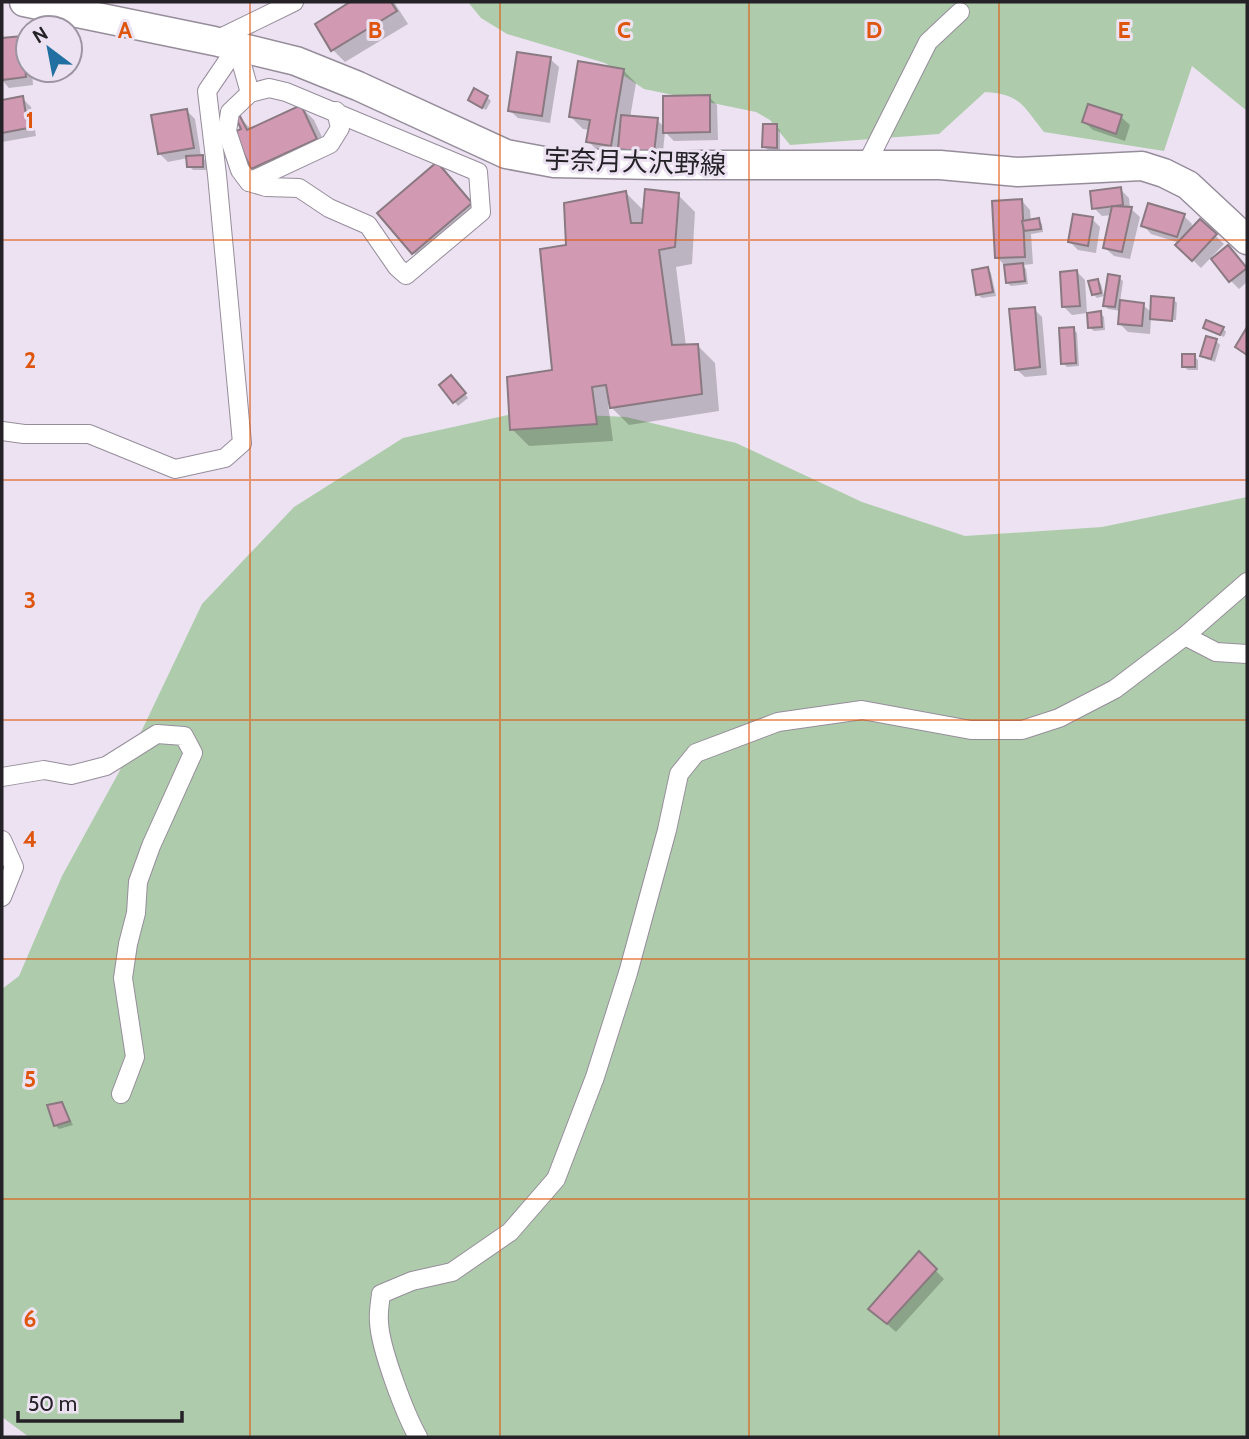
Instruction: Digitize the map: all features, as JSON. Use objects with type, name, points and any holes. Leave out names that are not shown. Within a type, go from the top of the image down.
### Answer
[{"type":"main road","name":"宇奈月大沢野線","points":[[24,2],[296,61],[359,86],[506,154],[554,163],[940,165],[1018,172],[1142,166],[1188,185],[1247,240]]},
{"type":"street","points":[[2,431],[24,434],[89,434],[175,469],[225,458],[242,443],[207,91],[225,44],[294,2]]},
{"type":"street","points":[[866,165],[928,42],[960,12]]},
{"type":"street","points":[[225,44],[250,93]]},
{"type":"street","points":[[269,89],[286,92],[336,111],[478,172],[481,212],[406,275],[397,267],[368,225],[329,208],[299,188],[266,187],[248,182],[240,170],[227,131],[230,112],[250,93],[269,89]]},
{"type":"street","points":[[248,182],[330,144],[340,128],[336,111]]},
{"type":"street","points":[[418,1437],[411,1426],[389,1364],[379,1323],[381,1294],[412,1281],[452,1272],[510,1232],[556,1179],[595,1077],[628,973],[667,830],[679,774],[696,753],[778,722],[862,710],[971,730],[1022,730],[1059,718],[1115,689],[1185,636],[1247,582]]},
{"type":"street","points":[[1185,636],[1216,652],[1247,654]]},
{"type":"street","points":[[2,777],[44,770],[71,775],[106,765],[157,734],[184,736],[193,753],[151,846],[138,883],[136,913],[123,978],[135,1056],[121,1094]]},
{"type":"street","points":[[2,840],[14,867],[2,897]]},
{"type":"green space","points":[[468,2],[1247,2],[1247,111],[1192,66],[1164,151],[1044,132],[1020,103],[1006,95],[985,92],[939,134],[790,145],[770,120],[756,112],[644,89],[605,63],[507,34],[481,18]]},
{"type":"green space","points":[[521,412],[626,417],[736,443],[862,502],[965,536],[1102,527],[1247,497],[1247,1437],[29,1437],[2,1417],[2,989],[19,976],[62,876],[142,730],[202,604],[294,507],[403,438]]},
{"type":"building","points":[[350,2],[391,2],[397,11],[331,51],[315,24]]},
{"type":"building","points":[[14,37],[14,78],[2,80],[2,38]]},
{"type":"building","points":[[517,52],[551,57],[542,116],[508,111]]},
{"type":"building","points":[[578,61],[624,69],[611,146],[586,142],[590,120],[569,117]]},
{"type":"building","points":[[474,88],[488,96],[482,108],[468,100]]},
{"type":"building","points":[[710,95],[710,132],[663,133],[663,96]]},
{"type":"building","points":[[23,96],[28,128],[2,133],[2,100]]},
{"type":"building","points":[[1088,104],[1122,115],[1116,134],[1082,122]]},
{"type":"building","points":[[301,105],[317,139],[251,169],[234,132],[241,129],[236,118],[240,116],[247,130]]},
{"type":"building","points":[[187,109],[194,148],[158,154],[151,115]]},
{"type":"building","points":[[621,115],[658,118],[654,153],[618,149]]},
{"type":"building","points":[[763,124],[777,124],[777,148],[762,147]]},
{"type":"building","points":[[203,155],[203,167],[187,167],[186,156]]},
{"type":"building","points":[[437,162],[472,203],[412,254],[377,213]]},
{"type":"building","points":[[1121,187],[1123,205],[1092,209],[1090,191]]},
{"type":"building","points":[[645,189],[679,193],[675,247],[659,250],[672,345],[698,344],[702,394],[610,408],[606,385],[592,387],[597,424],[510,430],[507,377],[552,370],[540,249],[566,245],[564,203],[626,191],[631,223],[642,223]]},
{"type":"building","points":[[1022,199],[1025,257],[995,258],[992,201]]},
{"type":"building","points":[[1148,203],[1185,214],[1177,237],[1141,226]]},
{"type":"building","points":[[1112,206],[1132,207],[1122,252],[1103,248]]},
{"type":"building","points":[[1073,214],[1093,217],[1088,246],[1068,242]]},
{"type":"building","points":[[1039,218],[1041,229],[1024,231],[1022,221]]},
{"type":"building","points":[[1200,219],[1217,234],[1192,261],[1175,245]]},
{"type":"building","points":[[1228,245],[1247,268],[1229,282],[1211,259]]},
{"type":"building","points":[[1023,263],[1025,281],[1006,283],[1004,265]]},
{"type":"building","points":[[988,267],[993,292],[976,295],[972,270]]},
{"type":"building","points":[[1077,270],[1080,306],[1062,307],[1060,272]]},
{"type":"building","points":[[1108,274],[1120,276],[1115,307],[1103,306]]},
{"type":"building","points":[[1098,279],[1101,293],[1092,295],[1088,281]]},
{"type":"building","points":[[1151,296],[1174,298],[1172,321],[1150,319]]},
{"type":"building","points":[[1120,300],[1144,303],[1142,326],[1118,324]]},
{"type":"building","points":[[1035,307],[1040,367],[1015,370],[1009,309]]},
{"type":"building","points":[[1101,311],[1102,327],[1088,328],[1087,313]]},
{"type":"building","points":[[1206,320],[1224,327],[1220,335],[1203,328]]},
{"type":"building","points":[[1074,327],[1076,363],[1061,364],[1059,328]]},
{"type":"building","points":[[1247,327],[1247,355],[1235,347]]},
{"type":"building","points":[[1206,336],[1217,339],[1211,359],[1200,356]]},
{"type":"building","points":[[1182,354],[1195,354],[1195,367],[1182,367]]},
{"type":"building","points":[[451,375],[466,393],[453,403],[439,385]]},
{"type":"building","points":[[62,1102],[70,1121],[54,1126],[47,1105]]},
{"type":"building","points":[[919,1251],[937,1269],[887,1324],[868,1309]]}]
